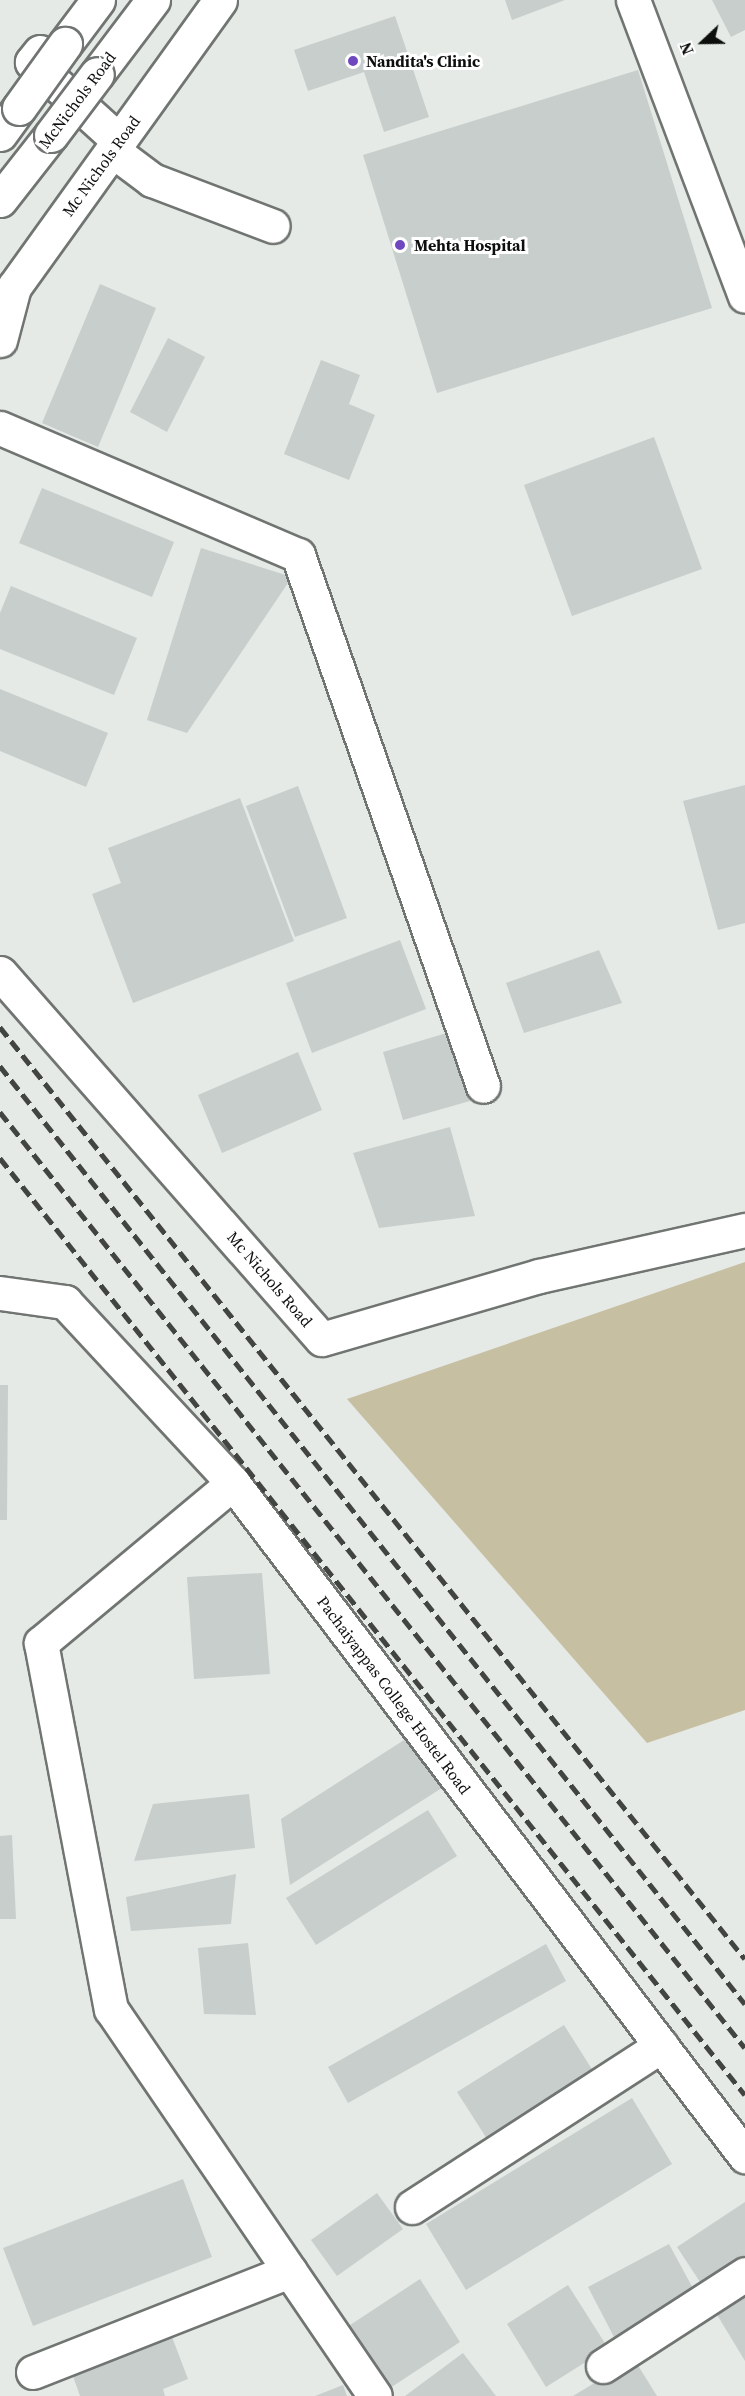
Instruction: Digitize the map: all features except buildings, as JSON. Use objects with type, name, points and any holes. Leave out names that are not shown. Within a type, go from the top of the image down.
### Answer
[{"type":"street","points":[[77,0],[32,62],[152,180],[273,226]]},
{"type":"street","points":[[9,121],[98,0]]},
{"type":"street","name":"McNichols Road","points":[[0,200],[153,0]]},
{"type":"street","name":"Mc Nichols Road","points":[[0,340],[15,287],[220,0]]},
{"type":"street","points":[[633,0],[745,296]]},
{"type":"street","points":[[0,428],[298,555],[483,1086]]},
{"type":"street","name":"Mc Nichols Road","points":[[0,973],[322,1339],[539,1276],[745,1230]]},
{"type":"street","name":"Pachaiyappas College Hostel Road","points":[[0,1293],[65,1302],[233,1483],[745,2156]]},
{"type":"street","points":[[233,1483],[41,1643],[111,2009],[375,2396]]},
{"type":"street","points":[[412,2207],[661,2046]]},
{"type":"street","points":[[33,2372],[290,2271]]},
{"type":"street","points":[[603,2366],[745,2274]]},
{"type":"shaded area","points":[[745,1262],[745,1710],[647,1743],[347,1399]]},
{"type":"railway","points":[[0,1027],[745,1959]]},
{"type":"railway","points":[[0,1066],[745,2004]]},
{"type":"railway","points":[[0,1112],[745,2048]]},
{"type":"railway","points":[[0,1158],[745,2095]]},
{"type":"place","name":"Nandita's Clinic","points":[[353,61]]},
{"type":"place","name":"Mehta Hospital","points":[[400,245]]}]
